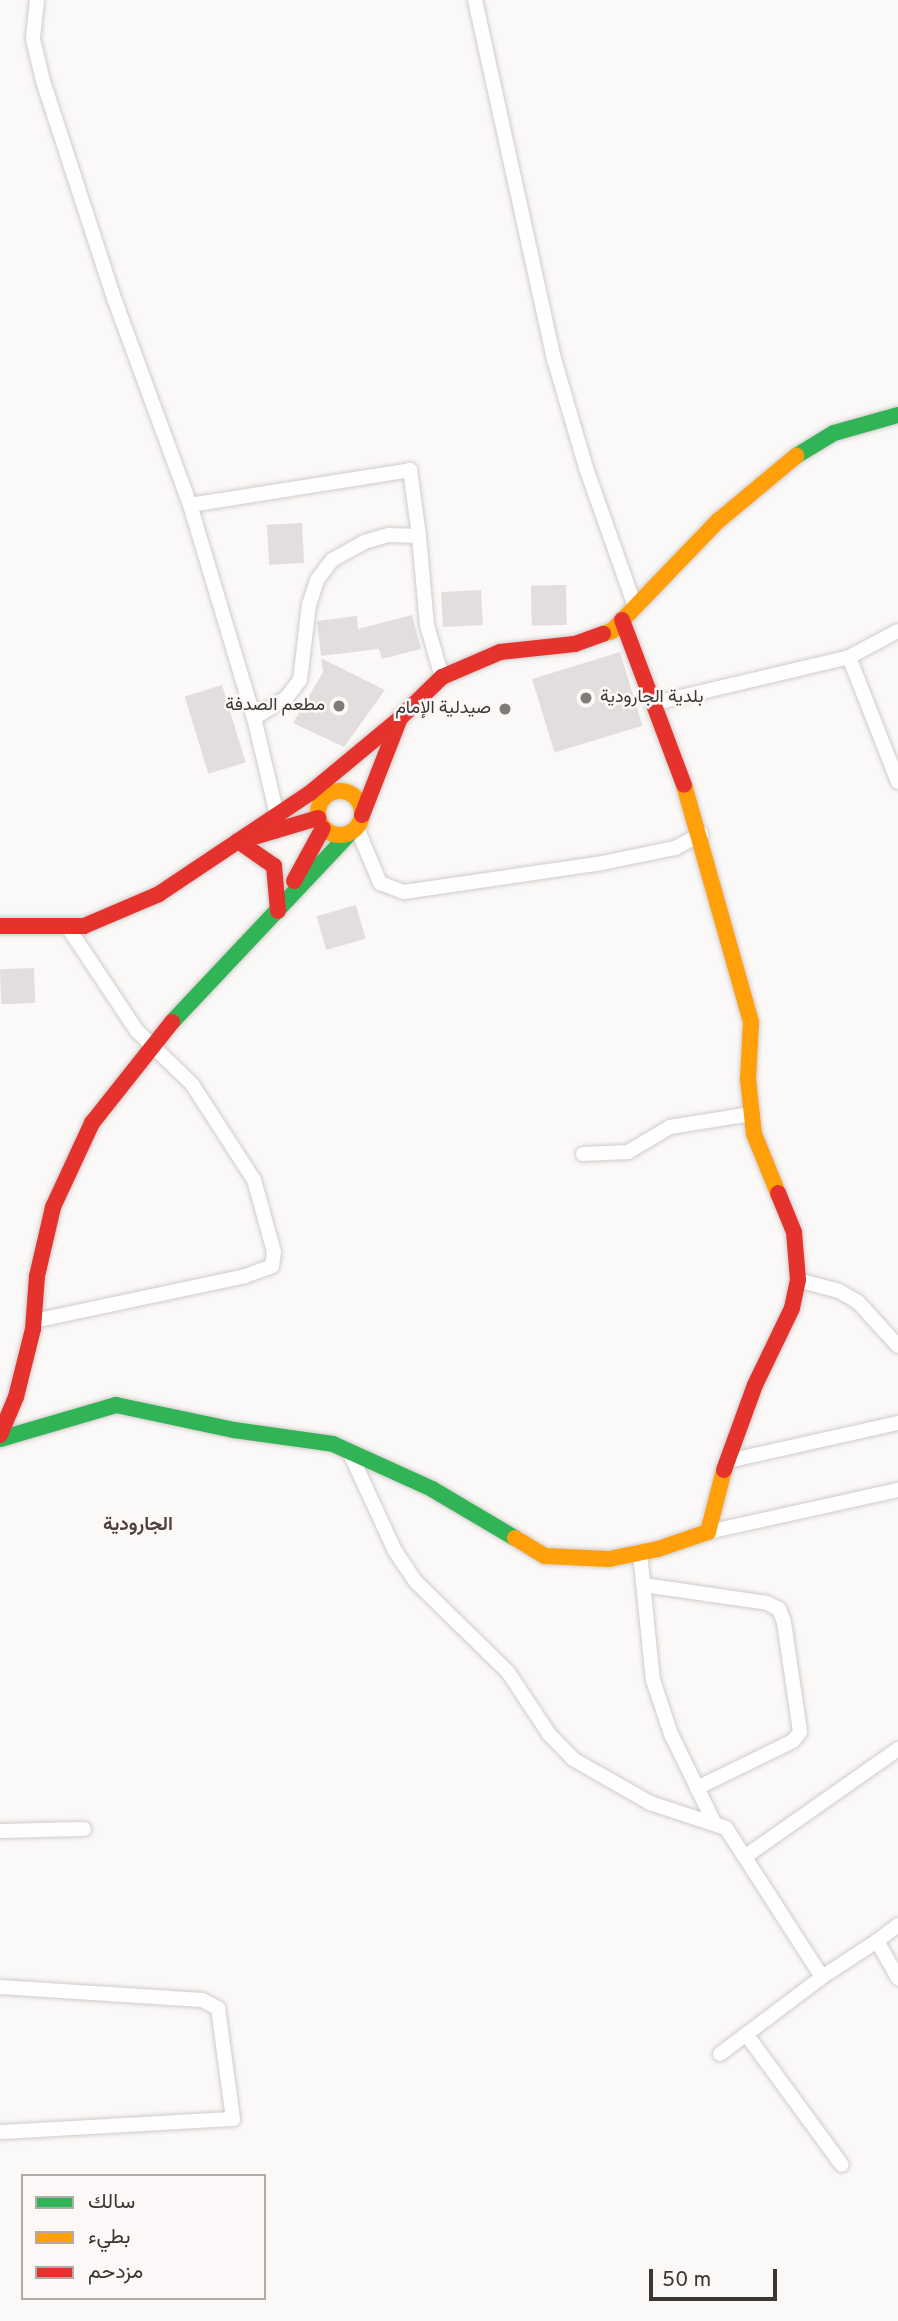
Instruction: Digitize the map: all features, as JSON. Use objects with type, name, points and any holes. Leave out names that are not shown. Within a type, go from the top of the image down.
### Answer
[{"type":"street","points":[[37,0],[33,39],[43,81],[115,301],[190,505],[254,718],[277,815]]},
{"type":"street","points":[[475,0],[554,359],[586,468],[635,606]]},
{"type":"street","points":[[0,926],[84,926],[159,894],[277,815],[348,762],[400,718],[442,677],[500,652],[575,644],[612,631],[718,521],[785,462],[834,433],[898,415]]},
{"type":"street","points":[[190,505],[410,470],[427,625],[442,677]]},
{"type":"street","points":[[254,718],[288,698],[300,680],[309,605],[317,580],[332,560],[364,542],[389,535],[419,536]]},
{"type":"street","points":[[622,620],[655,703],[701,834],[751,1022],[751,1114],[754,1134],[794,1232],[798,1280],[792,1308],[755,1385],[728,1461],[708,1532]]},
{"type":"street","points":[[655,703],[849,657],[898,631]]},
{"type":"street","points":[[849,657],[898,782]]},
{"type":"street","points":[[0,1437],[16,1397],[34,1321],[37,1276],[54,1206],[92,1123],[152,1044],[357,825],[400,718]]},
{"type":"street","points":[[278,911],[321,823],[321,800],[341,790],[348,762]]},
{"type":"street","points":[[341,790],[354,796],[357,825],[380,883],[404,892],[602,863],[675,848],[701,834]]},
{"type":"street","points":[[238,841],[321,823],[337,835],[357,825]]},
{"type":"street","points":[[238,841],[274,866],[278,911]]},
{"type":"street","points":[[34,1321],[169,1295],[272,1266],[270,1227],[254,1180],[192,1084],[137,1031],[67,926]]},
{"type":"street","points":[[583,1154],[628,1152],[670,1128],[751,1114]]},
{"type":"street","points":[[798,1280],[839,1291],[858,1302],[898,1346]]},
{"type":"street","points":[[0,1437],[116,1405],[234,1430],[334,1444],[432,1489],[545,1556],[609,1559],[640,1553],[708,1532],[898,1490]]},
{"type":"street","points":[[728,1461],[898,1423]]},
{"type":"street","points":[[349,1451],[395,1551],[416,1582],[509,1672],[549,1734],[573,1759],[650,1803],[726,1828],[822,1977]]},
{"type":"street","points":[[640,1553],[653,1680],[671,1734],[714,1822]]},
{"type":"street","points":[[643,1585],[767,1603],[779,1609],[784,1622],[800,1732],[793,1741],[698,1788]]},
{"type":"street","points":[[746,1856],[898,1749]]},
{"type":"street","points":[[0,1831],[84,1829]]},
{"type":"street","points":[[720,2054],[822,1977],[898,1925]]},
{"type":"street","points":[[877,1941],[898,1978]]},
{"type":"street","points":[[0,1987],[202,2000],[218,2008],[233,2119],[0,2132]]},
{"type":"street","points":[[746,2034],[842,2165]]},
{"type":"building","points":[[302,523],[304,563],[269,565],[267,525]]},
{"type":"building","points":[[566,585],[567,625],[532,626],[531,586]]},
{"type":"building","points":[[481,590],[483,625],[443,627],[441,592]]},
{"type":"building","points":[[412,615],[421,649],[382,659],[379,649],[321,656],[317,621],[357,616],[358,629]]},
{"type":"building","name":"بلدية الجارودية","points":[[620,652],[643,726],[555,753],[532,679]]},
{"type":"building","name":"مطعم الصدفة","points":[[321,658],[385,690],[344,747],[293,723],[323,672]]},
{"type":"building","points":[[222,685],[246,762],[208,774],[185,696]]},
{"type":"building","points":[[356,905],[366,939],[326,950],[317,916]]},
{"type":"building","points":[[34,968],[35,1003],[1,1004],[0,969]]},
{"type":"traffic: fast","points":[[796,456],[834,433],[898,415]]},
{"type":"traffic: fast","points":[[172,1022],[351,832]]},
{"type":"traffic: fast","points":[[0,1439],[116,1405],[234,1430],[333,1444],[432,1489],[515,1538]]},
{"type":"traffic: slow","points":[[603,634],[612,631],[718,521],[796,456]]},
{"type":"traffic: slow","points":[[684,785],[751,1022],[748,1079],[754,1134],[778,1193]]},
{"type":"traffic: slow","points":[[340,791],[349,792],[356,797],[361,804],[362,813],[361,822],[356,829],[349,834],[340,835],[331,834],[324,829],[319,822],[318,813],[319,804],[324,797],[331,792],[340,791]]},
{"type":"traffic: slow","points":[[515,1538],[545,1556],[609,1559],[658,1549],[708,1532],[724,1470]]},
{"type":"traffic: jam","points":[[622,620],[684,785]]},
{"type":"traffic: jam","points":[[362,815],[400,718],[442,677],[500,652],[575,644],[603,634]]},
{"type":"traffic: jam","points":[[0,926],[84,926],[159,894],[310,793],[399,719]]},
{"type":"traffic: jam","points":[[257,836],[318,818]]},
{"type":"traffic: jam","points":[[294,881],[323,828]]},
{"type":"traffic: jam","points":[[238,841],[274,866],[278,911]]},
{"type":"traffic: jam","points":[[0,1435],[16,1397],[33,1329],[37,1276],[53,1207],[92,1123],[172,1022]]},
{"type":"traffic: jam","points":[[724,1470],[755,1385],[792,1308],[798,1280],[794,1232],[778,1193]]},
{"type":"place","name":"بلدية الجارودية","points":[[586,698]]},
{"type":"place","name":"مطعم الصدفة","points":[[339,706]]},
{"type":"place","name":"صيدلية الإمام","points":[[505,709]]},
{"type":"district","name":"الجارودية","points":[[138,1526]]}]
